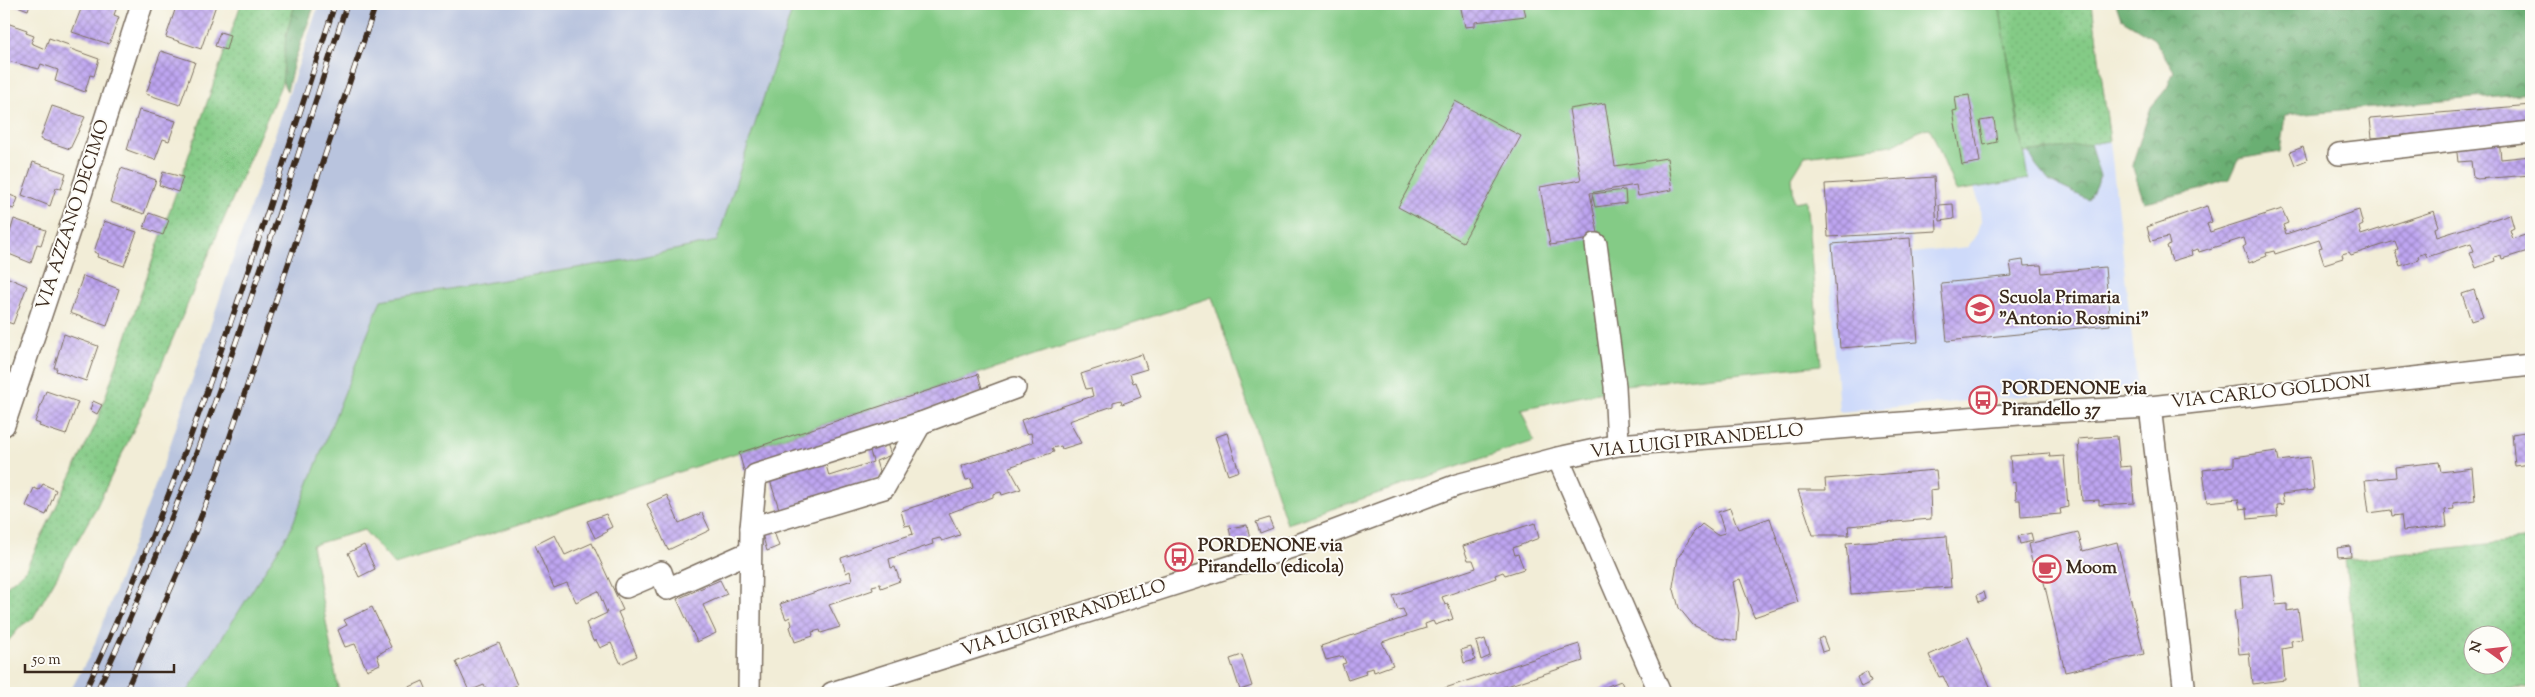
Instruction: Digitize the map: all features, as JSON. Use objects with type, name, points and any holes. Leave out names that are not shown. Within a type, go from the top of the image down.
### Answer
[{"type":"street","name":"VIA AZZANO DECIMO","points":[[4,425],[142,4]]},
{"type":"street","points":[[2339,154],[2531,132]]},
{"type":"street","points":[[1596,244],[1615,386],[1618,445]]},
{"type":"street","name":"VIA CARLO GOLDONI","points":[[2185,693],[2150,407],[2531,365]]},
{"type":"street","points":[[749,693],[750,552],[756,475],[921,423],[1015,388]]},
{"type":"street","name":"VIA LUIGI PIRANDELLO","points":[[832,693],[1295,546],[1457,485],[1558,458],[1618,445],[2032,413],[2150,407]]},
{"type":"street","points":[[751,528],[884,488],[921,423]]},
{"type":"street","points":[[1558,458],[1660,693]]},
{"type":"street","points":[[626,587],[661,572],[667,589],[750,552]]},
{"type":"shaded area","points":[[319,4],[794,4],[717,241],[632,259],[381,300],[290,531],[187,693],[69,693],[92,651],[166,457]]},
{"type":"shaded area","name":"Scuola Primaria \"Antonio Rosmini\"","points":[[2110,141],[2137,383],[2131,387],[1839,412],[1827,238],[1911,235],[1912,253],[1968,247],[1978,232],[1981,223],[1980,206],[1974,187],[2028,179],[2024,153]]},
{"type":"green space","points":[[241,4],[295,4],[286,35],[282,83],[135,427],[96,508],[33,618],[21,626],[4,646],[4,588],[25,571],[96,424]]},
{"type":"green space","points":[[295,4],[315,4],[294,62],[287,91],[283,82],[282,60],[286,35]]},
{"type":"green space","points":[[794,4],[1999,4],[2029,179],[1956,191],[1930,128],[1923,129],[1892,145],[1805,156],[1792,177],[1794,202],[1806,200],[1821,365],[1615,386],[1602,392],[1521,409],[1534,441],[1287,524],[1212,297],[395,565],[364,530],[312,545],[339,693],[187,693],[290,531],[381,300],[632,259],[717,241]]},
{"type":"green space","points":[[1999,4],[2092,4],[2110,141],[2024,153]]},
{"type":"green space","points":[[2007,4],[2087,134],[2100,176],[2089,200],[2049,181],[2036,165],[2020,136],[2004,33]]},
{"type":"green space","points":[[2116,4],[2531,4],[2531,93],[2285,115],[2280,152],[2238,159],[2229,179],[2199,190],[2144,202],[2132,165],[2151,107],[2167,88],[2174,71],[2154,39],[2121,19]]},
{"type":"green space","points":[[2531,539],[2531,687],[2475,693],[2361,693],[2345,560]]},
{"type":"building","points":[[12,4],[30,4],[28,10]]},
{"type":"building","points":[[83,4],[118,4],[114,15],[119,17],[109,44],[72,32]]},
{"type":"building","points":[[177,4],[216,5],[201,49],[166,37]]},
{"type":"building","points":[[1460,4],[1523,4],[1526,16],[1475,22],[1475,26],[1465,27]]},
{"type":"building","points":[[4,22],[27,30],[26,33],[34,36],[31,43],[45,49],[49,38],[69,45],[68,48],[99,59],[94,76],[90,75],[85,92],[55,81],[58,70],[41,64],[39,69],[4,60]]},
{"type":"building","points":[[220,32],[230,35],[226,50],[215,46]]},
{"type":"building","points":[[161,51],[195,62],[180,105],[146,94]]},
{"type":"building","points":[[1969,95],[1980,162],[1962,165],[1953,111],[1957,110],[1955,97]]},
{"type":"building","points":[[1455,101],[1521,136],[1463,242],[1398,207]]},
{"type":"building","points":[[1605,103],[1615,166],[1667,158],[1672,190],[1638,196],[1636,185],[1590,193],[1599,238],[1550,245],[1540,187],[1581,180],[1569,109]]},
{"type":"building","points":[[2531,105],[2531,123],[2372,138],[2370,119]]},
{"type":"building","points":[[52,106],[85,117],[70,149],[40,139]]},
{"type":"building","points":[[139,110],[176,121],[169,141],[163,139],[155,160],[127,150]]},
{"type":"building","points":[[1994,119],[1997,142],[1984,145],[1980,121]]},
{"type":"building","points":[[2499,140],[2501,159],[2531,156],[2531,175],[2477,179],[2473,178],[2471,161],[2458,162],[2456,144]]},
{"type":"building","points":[[2303,147],[2307,160],[2295,165],[2290,152]]},
{"type":"building","points":[[33,162],[66,173],[61,189],[56,188],[50,206],[22,195]]},
{"type":"building","points":[[121,168],[156,180],[144,214],[110,202]]},
{"type":"building","points":[[163,172],[183,177],[178,192],[159,185]]},
{"type":"building","points":[[1934,177],[1937,231],[1828,237],[1825,184]]},
{"type":"building","points":[[1625,190],[1626,203],[1595,207],[1592,194]]},
{"type":"building","points":[[4,193],[18,198],[14,209],[4,206]]},
{"type":"building","points":[[1953,204],[1954,219],[1940,221],[1939,205]]},
{"type":"building","points":[[2207,206],[2212,222],[2207,224],[2210,232],[2282,209],[2288,223],[2283,225],[2286,234],[2359,210],[2363,225],[2359,227],[2361,235],[2434,211],[2439,226],[2435,228],[2437,237],[2510,214],[2514,228],[2510,230],[2513,239],[2531,233],[2531,250],[2502,259],[2501,255],[2494,257],[2495,261],[2476,268],[2470,252],[2474,251],[2471,243],[2427,257],[2425,253],[2418,256],[2419,260],[2400,266],[2395,251],[2398,249],[2395,241],[2351,255],[2349,252],[2342,254],[2343,258],[2324,264],[2319,249],[2322,248],[2319,240],[2275,254],[2274,251],[2266,253],[2267,256],[2249,263],[2243,247],[2246,245],[2244,238],[2199,252],[2198,249],[2191,251],[2192,255],[2172,261],[2167,246],[2170,245],[2168,237],[2151,241],[2147,227]]},
{"type":"building","points":[[149,213],[169,220],[163,235],[144,228]]},
{"type":"building","points":[[14,219],[46,230],[41,245],[37,244],[31,263],[4,252]]},
{"type":"building","points":[[104,221],[137,232],[124,266],[97,257],[98,254],[94,252]]},
{"type":"building","points":[[1910,238],[1918,342],[1840,348],[1832,244]]},
{"type":"building","points":[[2023,260],[2024,266],[2041,265],[2042,273],[2105,267],[2110,325],[1947,341],[1941,283],[2012,276],[2010,262]]},
{"type":"building","points":[[4,276],[27,286],[13,324],[4,321]]},
{"type":"building","points":[[83,276],[119,289],[107,326],[70,313]]},
{"type":"building","points":[[2474,290],[2483,317],[2471,321],[2462,294]]},
{"type":"building","points":[[64,334],[98,346],[86,381],[56,371],[57,368],[54,368]]},
{"type":"building","points":[[1142,354],[1147,369],[1130,374],[1133,383],[1136,382],[1141,397],[1122,404],[1121,400],[1113,402],[1113,406],[1069,421],[1081,443],[1062,449],[1061,446],[1052,448],[1054,452],[1009,467],[1021,489],[1002,495],[1001,492],[993,494],[993,497],[949,513],[960,535],[942,541],[940,538],[932,540],[933,544],[889,559],[891,568],[895,567],[900,581],[881,588],[880,584],[872,586],[873,590],[829,605],[840,627],[821,633],[820,630],[812,632],[813,636],[795,642],[790,627],[792,625],[790,617],[786,619],[780,604],[852,580],[850,571],[846,573],[841,558],[913,534],[910,525],[905,526],[901,511],[973,488],[971,479],[966,480],[961,466],[1033,442],[1031,433],[1026,434],[1021,420],[1093,396],[1091,388],[1086,389],[1081,374]]},
{"type":"building","points":[[978,374],[983,392],[744,471],[739,453]]},
{"type":"building","points":[[46,391],[78,402],[66,435],[39,426],[40,424],[35,422]]},
{"type":"building","points":[[93,401],[102,405],[97,414],[90,410]]},
{"type":"building","points":[[2531,431],[2531,464],[2515,466],[2512,434]]},
{"type":"building","points":[[1227,433],[1239,471],[1228,475],[1215,437]]},
{"type":"building","points":[[2117,436],[2120,467],[2131,466],[2134,503],[2099,505],[2099,500],[2082,501],[2078,439]]},
{"type":"building","points":[[885,438],[891,455],[876,461],[881,478],[780,512],[769,477],[824,458],[829,476],[873,462],[868,444]]},
{"type":"building","points":[[2277,451],[2279,461],[2310,457],[2314,490],[2282,494],[2284,504],[2277,505],[2278,516],[2248,519],[2247,508],[2240,509],[2238,499],[2207,502],[2203,470],[2234,466],[2234,457]]},
{"type":"building","points":[[2049,453],[2050,457],[2064,456],[2068,507],[2060,509],[2061,514],[2021,517],[2020,500],[2016,500],[2015,482],[2012,483],[2010,456]]},
{"type":"building","points":[[2439,462],[2441,472],[2472,468],[2475,500],[2453,503],[2454,509],[2445,510],[2447,526],[2403,531],[2401,515],[2392,516],[2391,510],[2369,513],[2365,480],[2396,477],[2395,467]]},
{"type":"building","points":[[1936,470],[1938,489],[1930,490],[1931,519],[1848,526],[1849,535],[1813,535],[1798,490],[1826,490],[1825,479]]},
{"type":"building","points":[[43,484],[56,490],[46,515],[26,506],[34,488],[39,490]]},
{"type":"building","points":[[667,495],[679,523],[702,513],[710,530],[668,550],[647,504]]},
{"type":"building","points":[[1730,508],[1738,529],[1770,518],[1798,602],[1754,617],[1740,579],[1733,582],[1739,613],[1737,641],[1719,638],[1693,625],[1679,608],[1673,586],[1678,558],[1693,533],[1702,524],[1717,535],[1725,533],[1718,512]]},
{"type":"building","points":[[606,514],[612,527],[595,538],[587,521]]},
{"type":"building","points":[[1269,518],[1273,528],[1260,533],[1256,522]]},
{"type":"building","points":[[1535,523],[1539,538],[1513,548],[1515,555],[1518,554],[1524,569],[1505,575],[1503,572],[1495,575],[1496,578],[1442,597],[1445,605],[1448,604],[1453,619],[1435,625],[1433,621],[1425,624],[1426,628],[1382,642],[1393,665],[1374,672],[1373,668],[1365,670],[1366,674],[1348,680],[1342,664],[1346,663],[1343,656],[1326,660],[1321,646],[1406,617],[1403,609],[1398,610],[1393,596],[1476,568],[1473,560],[1468,560],[1463,546]]},
{"type":"building","points":[[1247,525],[1250,539],[1232,542],[1229,528]]},
{"type":"building","points":[[773,529],[779,546],[767,551],[762,534]]},
{"type":"building","points":[[2078,532],[2083,551],[2117,542],[2144,654],[2065,672],[2039,561],[2032,562],[2028,544]]},
{"type":"building","points":[[2031,533],[2033,541],[2020,544],[2018,536]]},
{"type":"building","points":[[555,535],[565,555],[592,543],[623,610],[618,612],[637,656],[621,664],[611,643],[600,648],[596,640],[593,641],[586,623],[607,613],[598,591],[576,602],[567,583],[554,588],[535,545]]},
{"type":"building","points":[[1947,536],[1951,587],[1851,594],[1846,543]]},
{"type":"building","points":[[364,545],[375,569],[359,577],[348,553]]},
{"type":"building","points":[[2350,546],[2351,556],[2338,557],[2337,548]]},
{"type":"building","points":[[2272,574],[2276,605],[2287,604],[2287,611],[2298,609],[2302,639],[2291,641],[2292,647],[2282,649],[2285,680],[2252,684],[2249,653],[2239,654],[2234,610],[2243,609],[2240,577]]},
{"type":"building","points":[[720,580],[727,594],[703,605],[716,633],[697,642],[677,599]]},
{"type":"building","points":[[1984,592],[1986,599],[1979,602],[1977,595]]},
{"type":"building","points":[[372,607],[391,647],[377,655],[380,664],[367,670],[355,644],[345,647],[338,630],[347,625],[344,620]]},
{"type":"building","points":[[1823,637],[1828,650],[1822,652],[1818,639]]},
{"type":"building","points":[[1968,637],[1993,693],[1951,693],[1943,676],[1939,677],[1929,655]]},
{"type":"building","points":[[1485,639],[1490,656],[1481,660],[1476,642]]},
{"type":"building","points":[[499,643],[517,685],[499,693],[488,693],[484,685],[469,691],[456,662]]},
{"type":"building","points":[[1579,644],[1583,661],[1486,693],[1430,693]]},
{"type":"building","points":[[1471,647],[1475,660],[1464,663],[1461,650]]},
{"type":"building","points":[[1242,655],[1252,686],[1240,690],[1230,659]]},
{"type":"building","points":[[1867,672],[1871,682],[1861,687],[1857,677]]},
{"type":"building","points":[[423,681],[428,693],[396,693]]},
{"type":"building","points":[[1621,681],[1626,693],[1589,693]]},
{"type":"railway","points":[[84,693],[122,609],[190,439],[250,266],[335,4]]},
{"type":"railway","points":[[96,693],[134,609],[202,439],[262,266],[347,4]]},
{"type":"railway","points":[[125,693],[190,545],[216,478],[376,4]]},
{"type":"place","name":"Scuola Primaria \"Antonio Rosmini\"","points":[[1980,309]]},
{"type":"place","name":"PORDENONE via Pirandello 37","points":[[1983,400]]},
{"type":"place","name":"PORDENONE via Pirandello (edicola)","points":[[1179,557]]},
{"type":"place","name":"Moom","points":[[2047,569]]}]
